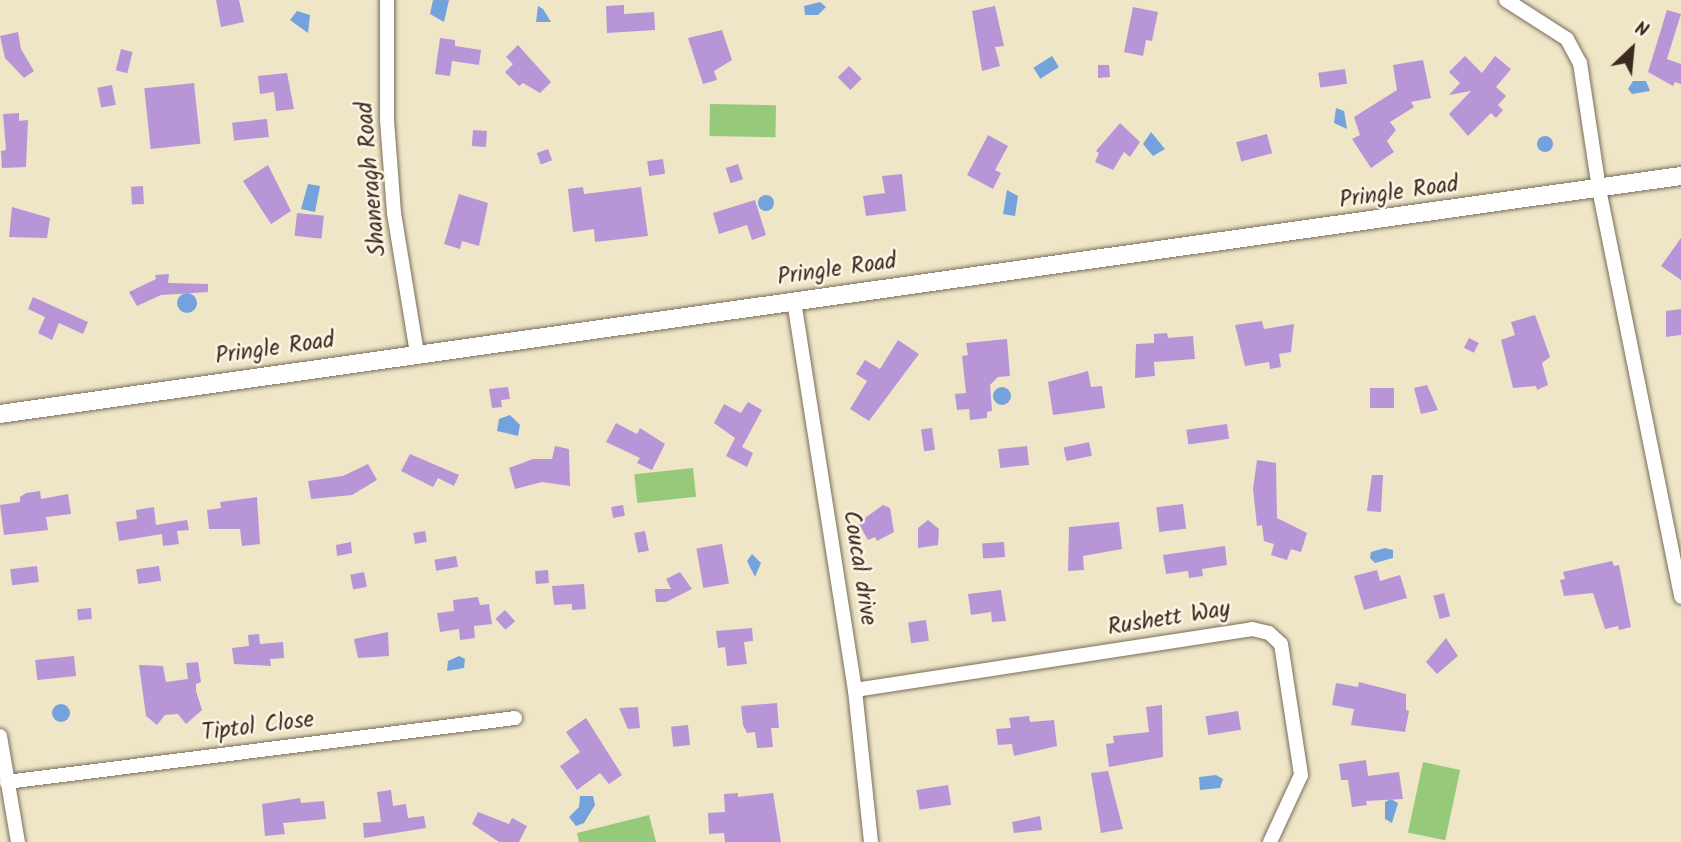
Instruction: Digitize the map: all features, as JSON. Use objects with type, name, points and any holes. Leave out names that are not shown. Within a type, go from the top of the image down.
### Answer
[{"type":"street","name":"Shaneragh Road","points":[[387,0],[394,213],[417,353]]},
{"type":"street","points":[[1506,0],[1567,39],[1574,49],[1599,189],[1681,597]]},
{"type":"street","name":"Pringle Road","points":[[0,414],[1681,176]]},
{"type":"street","name":"Coucal drive","points":[[794,301],[855,690],[871,842]]},
{"type":"street","name":"Rushett Way","points":[[855,690],[1252,629],[1269,633],[1282,644],[1301,775],[1270,842]]},
{"type":"street","name":"Tiptol Close","points":[[7,782],[515,718]]},
{"type":"street","points":[[0,736],[18,842]]},
{"type":"green space","points":[[710,104],[776,105],[775,137],[709,136]]},
{"type":"green space","points":[[693,468],[696,497],[637,503],[634,474]]},
{"type":"green space","points":[[1423,762],[1460,770],[1445,840],[1408,832]]},
{"type":"green space","points":[[649,815],[656,842],[579,842],[577,833]]},
{"type":"water","points":[[433,0],[449,0],[444,22],[430,14]]},
{"type":"water","points":[[820,2],[826,7],[818,15],[805,15],[804,6]]},
{"type":"water","points":[[538,6],[543,9],[551,22],[536,22]]},
{"type":"water","points":[[297,11],[310,15],[308,33],[290,20]]},
{"type":"water","points":[[1052,56],[1059,67],[1040,79],[1033,68]]},
{"type":"water","points":[[1633,81],[1646,81],[1650,91],[1632,94],[1628,89]]},
{"type":"water","points":[[1336,108],[1344,111],[1347,129],[1334,123]]},
{"type":"water","points":[[1151,132],[1165,149],[1153,156],[1143,144]]},
{"type":"water","points":[[1545,136],[1551,138],[1551,150],[1545,152],[1539,150],[1537,144],[1539,138]]},
{"type":"water","points":[[308,184],[320,186],[315,212],[301,209]]},
{"type":"water","points":[[1007,190],[1018,196],[1015,216],[1003,214]]},
{"type":"water","points":[[766,195],[772,197],[772,209],[766,211],[760,209],[758,203],[760,197]]},
{"type":"water","points":[[187,293],[194,296],[197,303],[194,310],[187,313],[180,310],[177,303],[180,296]]},
{"type":"water","points":[[998,387],[1006,387],[1011,396],[1009,403],[998,405],[993,400],[993,392]]},
{"type":"water","points":[[510,415],[520,425],[518,436],[497,431],[499,419]]},
{"type":"water","points":[[1385,548],[1393,550],[1393,558],[1375,563],[1370,558],[1371,552]]},
{"type":"water","points":[[752,554],[761,563],[755,577],[747,561]]},
{"type":"water","points":[[459,656],[465,659],[464,668],[447,671],[448,661]]},
{"type":"water","points":[[61,704],[67,707],[70,713],[67,719],[61,722],[55,719],[52,713],[55,707]]},
{"type":"water","points":[[1216,775],[1223,779],[1220,788],[1200,790],[1199,777]]},
{"type":"water","points":[[580,796],[593,796],[595,805],[584,823],[576,826],[569,817],[579,807]]},
{"type":"water","points":[[1391,799],[1398,803],[1392,823],[1385,819],[1385,802]]},
{"type":"building","points":[[216,0],[239,0],[244,22],[221,27]]},
{"type":"building","points":[[624,5],[624,14],[654,12],[655,30],[607,33],[606,6]]},
{"type":"building","points":[[995,6],[1004,46],[995,47],[1000,66],[982,71],[972,11]]},
{"type":"building","points":[[1133,7],[1158,12],[1152,41],[1146,40],[1143,56],[1124,52]]},
{"type":"building","points":[[1667,10],[1681,14],[1667,59],[1681,64],[1681,84],[1675,82],[1673,86],[1648,72]]},
{"type":"building","points":[[722,30],[732,60],[714,71],[717,80],[703,84],[688,38]]},
{"type":"building","points":[[18,32],[21,49],[34,71],[24,78],[5,58],[0,36]]},
{"type":"building","points":[[440,38],[455,40],[455,46],[481,50],[479,65],[452,61],[450,76],[435,74]]},
{"type":"building","points":[[518,45],[551,82],[540,93],[523,83],[519,86],[505,72],[513,64],[506,57]]},
{"type":"building","points":[[121,49],[133,52],[127,73],[116,70]]},
{"type":"building","points":[[1465,56],[1482,73],[1495,56],[1511,69],[1496,87],[1506,96],[1498,105],[1503,110],[1496,118],[1491,113],[1468,136],[1449,114],[1471,91],[1449,95],[1460,83],[1449,72]]},
{"type":"building","points":[[1423,60],[1431,98],[1411,102],[1414,107],[1390,122],[1396,130],[1387,141],[1394,152],[1371,168],[1352,139],[1360,135],[1354,117],[1397,90],[1393,65]]},
{"type":"building","points":[[1098,65],[1109,65],[1110,77],[1098,78]]},
{"type":"building","points":[[849,66],[862,79],[850,90],[838,77]]},
{"type":"building","points":[[1345,69],[1347,84],[1320,88],[1318,73]]},
{"type":"building","points":[[287,73],[294,109],[276,111],[274,92],[260,94],[258,76]]},
{"type":"building","points":[[194,83],[200,144],[151,149],[144,88]]},
{"type":"building","points":[[112,85],[116,105],[101,107],[97,88]]},
{"type":"building","points":[[19,113],[19,121],[28,120],[26,167],[2,168],[1,151],[6,150],[3,114]]},
{"type":"building","points":[[267,119],[269,137],[234,141],[232,123]]},
{"type":"building","points":[[1120,123],[1140,142],[1130,157],[1124,152],[1113,170],[1095,162],[1099,153],[1096,151]]},
{"type":"building","points":[[473,130],[487,131],[486,147],[472,146]]},
{"type":"building","points":[[1267,134],[1272,153],[1241,162],[1236,142]]},
{"type":"building","points":[[988,135],[1008,146],[995,170],[1001,173],[993,189],[967,175]]},
{"type":"building","points":[[548,149],[552,160],[541,164],[537,153]]},
{"type":"building","points":[[663,159],[665,174],[649,176],[647,161]]},
{"type":"building","points":[[738,164],[743,179],[731,183],[726,168]]},
{"type":"building","points":[[268,165],[291,211],[271,224],[243,181]]},
{"type":"building","points":[[902,174],[906,211],[866,216],[863,196],[885,193],[882,176]]},
{"type":"building","points":[[143,186],[144,204],[132,205],[131,187]]},
{"type":"building","points":[[583,187],[584,194],[641,187],[648,236],[595,242],[594,229],[573,232],[568,189]]},
{"type":"building","points":[[459,194],[488,203],[479,246],[462,241],[460,249],[444,244]]},
{"type":"building","points":[[755,200],[766,235],[752,240],[747,225],[719,234],[713,213]]},
{"type":"building","points":[[12,207],[50,218],[47,238],[9,237]]},
{"type":"building","points":[[297,213],[324,216],[321,239],[295,236]]},
{"type":"building","points":[[1681,238],[1681,280],[1661,266]]},
{"type":"building","points":[[169,274],[168,283],[208,284],[208,292],[161,295],[137,306],[129,292],[156,279],[155,275]]},
{"type":"building","points":[[33,297],[88,322],[83,334],[59,323],[52,340],[38,333],[45,317],[28,309]]},
{"type":"building","points":[[1681,309],[1681,335],[1666,337],[1666,311]]},
{"type":"building","points":[[1535,315],[1550,357],[1542,363],[1548,385],[1537,390],[1536,386],[1513,388],[1501,340],[1515,335],[1511,322]]},
{"type":"building","points":[[1262,321],[1264,329],[1294,324],[1291,352],[1279,354],[1281,367],[1270,369],[1269,362],[1245,366],[1235,325]]},
{"type":"building","points":[[1167,333],[1168,338],[1193,336],[1195,359],[1154,362],[1155,376],[1135,378],[1136,344],[1154,343],[1154,334]]},
{"type":"building","points":[[1469,338],[1479,343],[1474,353],[1464,348]]},
{"type":"building","points":[[1007,339],[1010,376],[998,377],[990,385],[992,411],[987,412],[987,418],[970,420],[969,409],[957,410],[955,394],[966,393],[962,356],[968,355],[966,343]]},
{"type":"building","points":[[898,340],[919,354],[869,421],[850,409],[867,381],[856,374],[865,360],[880,369]]},
{"type":"building","points":[[1088,371],[1091,387],[1102,386],[1105,408],[1053,415],[1048,382]]},
{"type":"building","points":[[1427,385],[1438,410],[1421,414],[1414,388]]},
{"type":"building","points":[[508,387],[510,399],[501,400],[502,407],[492,408],[489,389]]},
{"type":"building","points":[[1370,388],[1394,388],[1394,408],[1370,408]]},
{"type":"building","points":[[748,402],[762,410],[742,447],[753,453],[747,467],[726,456],[735,438],[714,423],[724,404],[741,413]]},
{"type":"building","points":[[616,423],[637,434],[640,428],[665,444],[652,470],[637,463],[640,458],[606,442]]},
{"type":"building","points":[[1227,424],[1229,439],[1188,445],[1186,430]]},
{"type":"building","points":[[932,428],[935,450],[924,451],[921,430]]},
{"type":"building","points":[[1089,442],[1092,456],[1066,461],[1064,447]]},
{"type":"building","points":[[555,446],[569,449],[570,486],[542,482],[515,489],[509,468],[533,459],[552,459]]},
{"type":"building","points":[[1027,446],[1029,465],[1000,468],[998,449]]},
{"type":"building","points":[[410,454],[459,475],[454,486],[438,478],[433,487],[401,471]]},
{"type":"building","points":[[1257,460],[1276,463],[1277,518],[1307,533],[1301,552],[1291,549],[1287,560],[1271,555],[1274,544],[1264,541],[1262,525],[1257,526],[1253,489]]},
{"type":"building","points":[[368,464],[377,480],[352,495],[311,499],[308,481],[343,476]]},
{"type":"building","points":[[1372,475],[1383,475],[1381,512],[1367,511]]},
{"type":"building","points":[[40,491],[41,499],[68,494],[71,514],[46,517],[48,530],[4,535],[0,505],[20,502],[20,497],[26,493]]},
{"type":"building","points":[[257,497],[260,544],[242,546],[240,529],[209,529],[207,510],[221,508],[220,502]]},
{"type":"building","points":[[1183,504],[1186,529],[1159,532],[1156,507]]},
{"type":"building","points":[[623,505],[625,516],[613,518],[611,507]]},
{"type":"building","points":[[883,505],[890,508],[894,532],[877,541],[875,537],[868,540],[858,523]]},
{"type":"building","points":[[154,507],[156,525],[187,520],[189,530],[177,531],[179,544],[163,546],[162,534],[119,541],[116,522],[137,519],[136,510]]},
{"type":"building","points":[[928,520],[939,529],[938,545],[918,548],[918,528]]},
{"type":"building","points":[[1119,522],[1122,549],[1083,556],[1084,570],[1068,571],[1069,527]]},
{"type":"building","points":[[425,531],[427,542],[415,544],[413,533]]},
{"type":"building","points":[[645,531],[649,551],[638,553],[634,533]]},
{"type":"building","points":[[351,542],[352,553],[337,556],[336,545]]},
{"type":"building","points":[[1004,542],[1005,557],[983,558],[982,544]]},
{"type":"building","points":[[722,544],[729,583],[703,588],[696,549]]},
{"type":"building","points":[[1225,546],[1227,565],[1202,569],[1203,576],[1189,578],[1188,571],[1166,574],[1163,555]]},
{"type":"building","points":[[456,556],[458,567],[436,571],[434,560]]},
{"type":"building","points":[[1612,561],[1614,566],[1619,565],[1631,627],[1619,630],[1618,626],[1605,629],[1593,593],[1564,596],[1560,580],[1565,579],[1563,572]]},
{"type":"building","points":[[37,566],[39,582],[12,585],[10,569]]},
{"type":"building","points":[[159,566],[161,581],[138,584],[136,569]]},
{"type":"building","points":[[548,570],[549,583],[536,584],[535,571]]},
{"type":"building","points":[[1377,570],[1380,581],[1400,575],[1407,598],[1364,610],[1354,576]]},
{"type":"building","points":[[364,572],[367,587],[353,589],[350,575]]},
{"type":"building","points":[[680,572],[692,589],[666,602],[656,602],[655,589],[671,589],[666,579]]},
{"type":"building","points":[[584,584],[586,609],[572,610],[572,604],[554,605],[552,586]]},
{"type":"building","points":[[1001,590],[1006,621],[992,622],[991,612],[971,615],[968,594]]},
{"type":"building","points":[[1444,593],[1450,616],[1440,619],[1433,596]]},
{"type":"building","points":[[478,597],[480,605],[489,604],[492,624],[474,626],[475,638],[460,640],[459,629],[440,632],[437,613],[454,611],[453,600]]},
{"type":"building","points":[[91,608],[92,619],[78,620],[77,609]]},
{"type":"building","points":[[505,610],[515,621],[505,630],[495,619]]},
{"type":"building","points":[[926,620],[929,641],[911,643],[908,623]]},
{"type":"building","points":[[752,628],[753,641],[744,642],[747,664],[727,666],[725,647],[718,648],[716,631]]},
{"type":"building","points":[[388,632],[389,656],[358,658],[354,639]]},
{"type":"building","points":[[259,634],[260,644],[283,642],[284,658],[270,659],[271,666],[234,664],[232,648],[249,646],[248,635]]},
{"type":"building","points":[[1446,638],[1458,656],[1437,674],[1426,662]]},
{"type":"building","points":[[74,656],[76,676],[37,680],[35,660]]},
{"type":"building","points":[[198,662],[201,682],[196,684],[196,691],[202,710],[186,724],[178,714],[165,715],[157,725],[146,716],[139,665],[163,666],[166,682],[188,679],[186,663]]},
{"type":"building","points":[[1359,682],[1406,694],[1406,710],[1409,711],[1405,732],[1351,725],[1354,709],[1332,705],[1336,683],[1358,687]]},
{"type":"building","points":[[777,703],[779,728],[771,728],[773,747],[757,748],[755,732],[747,733],[743,725],[741,706]]},
{"type":"building","points":[[1162,705],[1163,757],[1109,767],[1106,744],[1114,743],[1113,736],[1149,732],[1146,707]]},
{"type":"building","points":[[638,707],[640,728],[628,729],[619,708]]},
{"type":"building","points":[[1238,711],[1241,730],[1208,735],[1205,716]]},
{"type":"building","points":[[1029,716],[1030,722],[1054,720],[1057,746],[1014,756],[1012,744],[998,745],[996,729],[1011,728],[1009,718]]},
{"type":"building","points":[[586,718],[622,775],[609,784],[600,773],[577,790],[560,766],[580,752],[566,732]]},
{"type":"building","points":[[688,725],[690,745],[673,747],[671,727]]},
{"type":"building","points":[[1366,760],[1368,776],[1399,772],[1403,799],[1366,801],[1367,805],[1352,807],[1348,780],[1341,780],[1339,764]]},
{"type":"building","points":[[1108,771],[1123,829],[1101,833],[1091,773]]},
{"type":"building","points":[[948,785],[951,805],[920,810],[916,790]]},
{"type":"building","points":[[391,790],[393,806],[406,804],[408,818],[424,816],[426,828],[364,838],[363,823],[381,822],[377,792]]},
{"type":"building","points":[[738,793],[738,797],[773,793],[781,842],[725,842],[724,833],[709,834],[708,813],[725,812],[724,794]]},
{"type":"building","points":[[300,798],[301,803],[324,801],[326,819],[283,823],[285,834],[265,836],[262,804]]},
{"type":"building","points":[[478,812],[509,824],[512,818],[527,826],[519,842],[499,842],[472,824]]},
{"type":"building","points":[[1040,816],[1042,830],[1014,833],[1012,822]]}]
